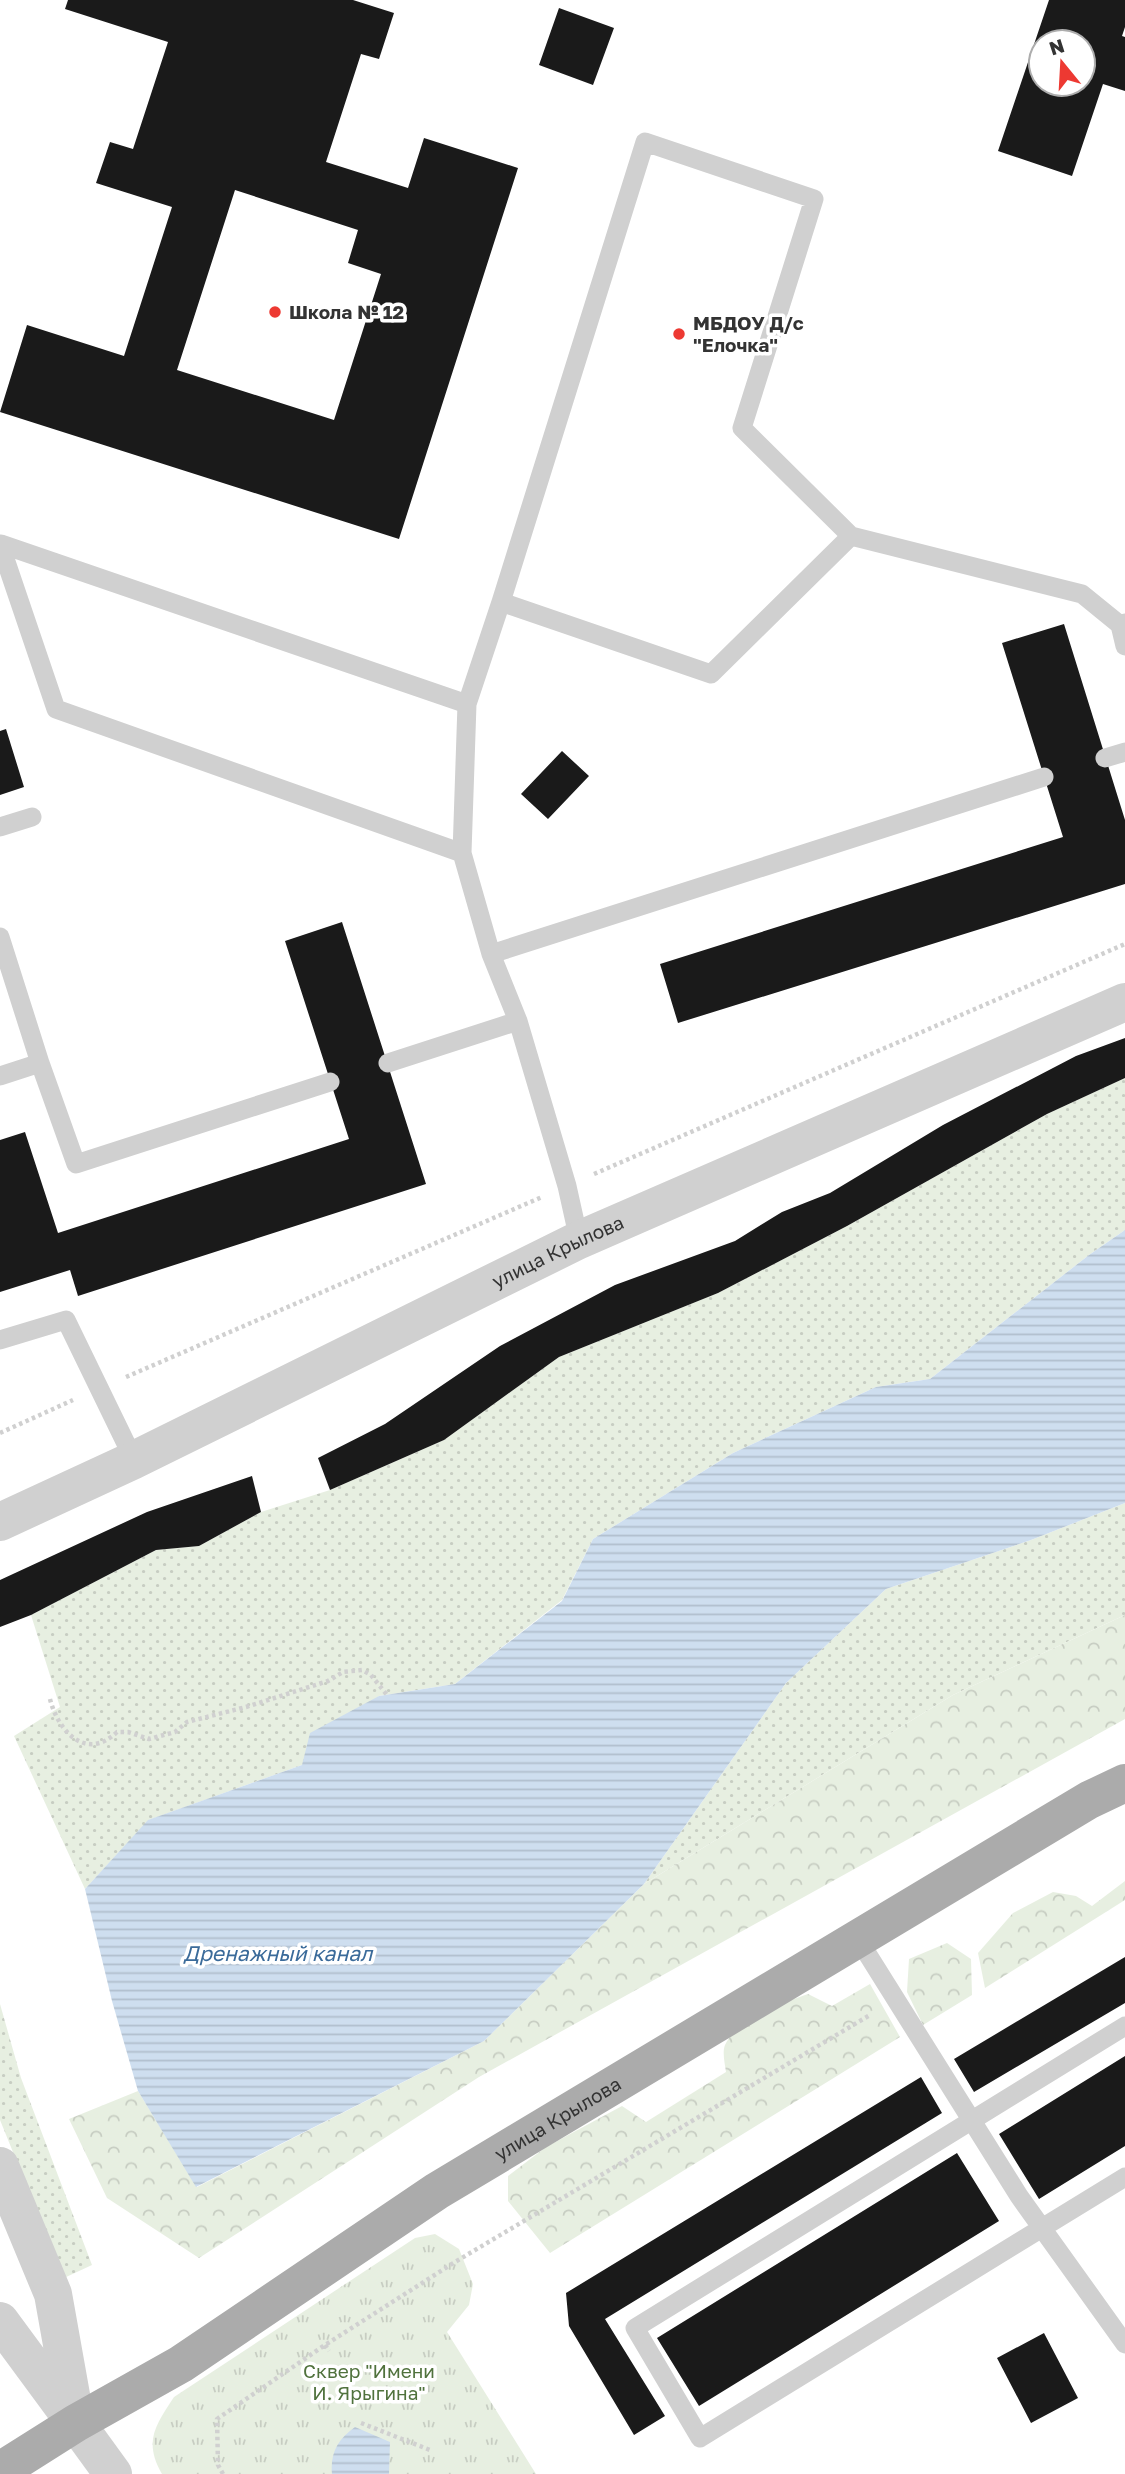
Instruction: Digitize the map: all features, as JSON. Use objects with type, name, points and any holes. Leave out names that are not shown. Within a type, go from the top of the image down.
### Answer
[{"type":"main road","name":"улица Крылова","points":[[0,2471],[76,2423],[181,2364],[437,2191],[1089,1800],[1125,1783]]},
{"type":"street","name":"улица Крылова","points":[[0,1522],[134,1460],[579,1240],[1125,1002]]},
{"type":"street","points":[[0,2166],[53,2294],[76,2423]]},
{"type":"street","points":[[0,2321],[114,2474]]},
{"type":"lane","points":[[579,1240],[567,1186],[518,1021],[491,954],[462,853],[467,704],[645,142],[814,199],[741,428],[851,536],[1082,594],[1122,624],[1125,646]]},
{"type":"lane","points":[[501,603],[711,674],[851,536]]},
{"type":"lane","points":[[1,544],[467,704]]},
{"type":"lane","points":[[1,544],[56,709],[462,853]]},
{"type":"lane","points":[[1105,758],[1125,752]]},
{"type":"lane","points":[[491,954],[1044,777]]},
{"type":"lane","points":[[0,827],[32,817]]},
{"type":"lane","points":[[0,937],[76,1164],[330,1082]]},
{"type":"lane","points":[[387,1063],[518,1021]]},
{"type":"lane","points":[[0,1076],[40,1063]]},
{"type":"lane","points":[[0,1340],[66,1320],[134,1460]]},
{"type":"lane","points":[[858,1939],[1042,2229],[1125,2344]]},
{"type":"lane","points":[[1125,2026],[635,2328],[700,2438],[1125,2177]]},
{"type":"path","points":[[50,1699],[54,1716],[60,1726],[73,1738],[88,1745],[107,1742],[117,1732],[128,1732],[149,1739],[175,1732],[187,1722],[328,1681],[343,1672],[362,1670],[371,1675],[387,1695]]},
{"type":"path","points":[[223,2474],[218,2465],[217,2419],[325,2345],[455,2262],[895,1999]]},
{"type":"path","points":[[325,2345],[329,2351]]},
{"type":"path","points":[[361,2423],[430,2450]]},
{"type":"green space","points":[[1125,1078],[1125,1230],[930,1379],[876,1387],[733,1453],[593,1539],[562,1600],[455,1684],[379,1696],[302,1765],[149,1820],[85,1889],[14,1736],[60,1707],[31,1615],[156,1550],[199,1546],[261,1512],[330,1490],[444,1440],[559,1357],[718,1293],[847,1226],[1047,1114]]},
{"type":"green space","points":[[1125,1503],[1125,1615],[953,1695],[644,1884],[786,1683],[886,1589],[1031,1540]]},
{"type":"green space","points":[[1125,1615],[1125,1719],[479,2077],[199,2258],[107,2198],[69,2119],[138,2091],[197,2187],[484,2041],[644,1884],[953,1695]]},
{"type":"green space","points":[[1125,1881],[1125,1900],[985,1988],[978,1953],[1013,1913],[1053,1892],[1076,1896],[1092,1906]]},
{"type":"green space","points":[[947,1943],[971,1959],[972,1995],[923,2025],[907,1992],[909,1959]]},
{"type":"green space","points":[[870,1984],[900,2037],[550,2253],[508,2201],[508,2176],[546,2147],[622,2106],[646,2122],[726,2072],[725,2045],[731,2035],[750,2019],[808,1994],[832,2006]]},
{"type":"green space","points":[[0,2004],[21,2078],[92,2265],[64,2278],[0,2120]]},
{"type":"green space","name":"Сквер \"Имени И. Ярыгина\"","points":[[435,2234],[459,2249],[473,2284],[469,2305],[447,2332],[536,2474],[162,2474],[153,2452],[154,2434],[174,2397],[415,2238]]},
{"type":"water","name":"Дренажный канал","points":[[1125,1230],[1125,1503],[1031,1540],[886,1589],[786,1683],[644,1884],[484,2041],[196,2187],[138,2091],[112,2001],[85,1889],[148,1820],[302,1765],[310,1733],[379,1696],[455,1684],[562,1601],[593,1539],[733,1453],[876,1387],[930,1379]]},
{"type":"water","points":[[355,2427],[390,2442],[389,2474],[332,2474],[332,2459],[336,2447]]},
{"type":"building","points":[[68,0],[353,0],[394,13],[379,59],[361,54],[326,162],[408,188],[424,138],[518,168],[399,539],[0,412],[27,325],[124,356],[172,207],[96,183],[110,142],[133,149],[168,42],[65,9]],"holes":[[[235,190],[358,230],[348,263],[381,274],[334,420],[177,370]]]},
{"type":"building","points":[[1049,0],[1125,0],[1125,27],[1122,36],[1125,37],[1125,91],[1103,84],[1072,176],[998,151],[1027,65],[1027,98],[1097,98],[1097,28],[1040,28]]},
{"type":"building","points":[[559,8],[614,28],[593,85],[539,65]]},
{"type":"building","points":[[1064,624],[1125,820],[1125,884],[678,1023],[660,964],[1063,837],[1002,643]]},
{"type":"building","points":[[6,729],[24,787],[0,795],[0,731]]},
{"type":"building","points":[[562,751],[589,776],[548,819],[521,794]]},
{"type":"building","points":[[342,922],[426,1184],[78,1296],[70,1270],[0,1292],[0,1140],[25,1132],[58,1233],[349,1139],[285,941]]},
{"type":"building","points":[[1125,1038],[1125,1078],[1047,1114],[847,1226],[718,1293],[559,1357],[444,1440],[330,1490],[318,1458],[385,1424],[500,1346],[615,1285],[735,1241],[782,1212],[830,1193],[943,1125],[1076,1056]]},
{"type":"building","points":[[252,1476],[261,1512],[199,1546],[156,1550],[31,1615],[0,1627],[0,1580],[147,1512]]},
{"type":"building","points":[[1125,1957],[1125,2003],[974,2092],[954,2059]]},
{"type":"building","points":[[1125,2056],[1125,2146],[1039,2199],[999,2134]]},
{"type":"building","points":[[921,2077],[942,2113],[605,2319],[665,2416],[634,2435],[569,2326],[566,2293]]},
{"type":"building","points":[[957,2153],[999,2221],[699,2406],[657,2338]]},
{"type":"building","points":[[1044,2333],[1078,2398],[1031,2423],[997,2358]]},
{"type":"place","name":"Школа № 12","points":[[275,312]]},
{"type":"place","name":"МБДОУ Д/с \"Елочка\"","points":[[679,334]]}]
